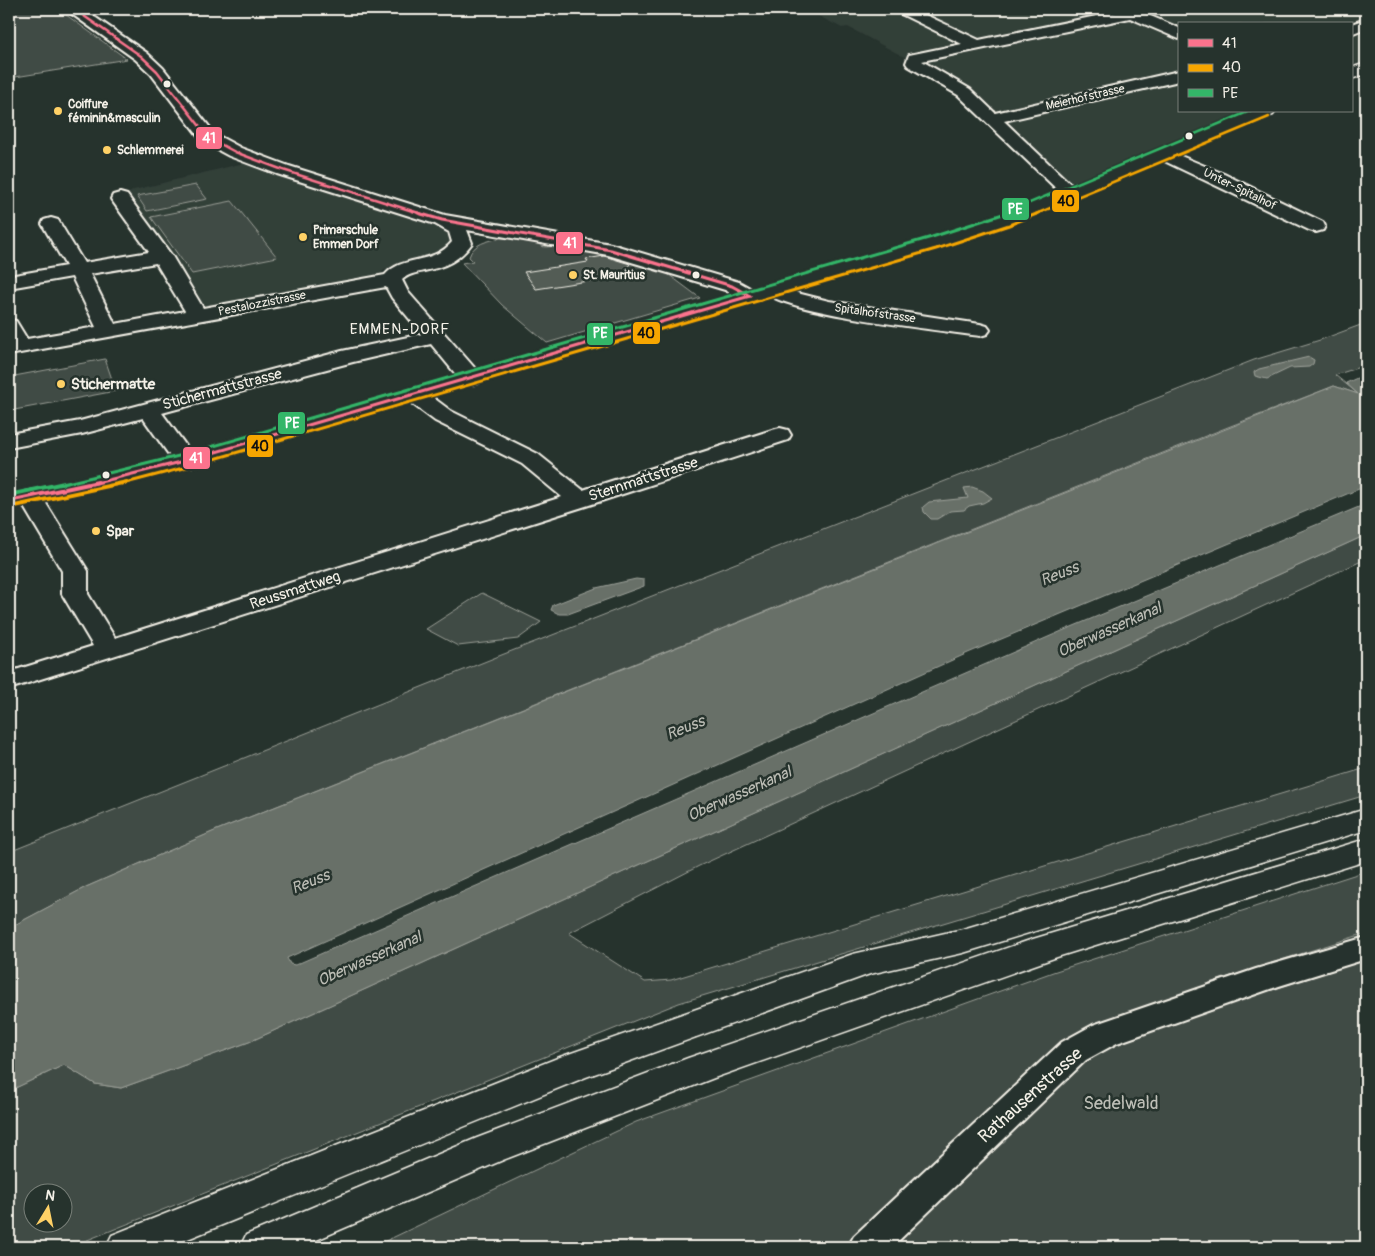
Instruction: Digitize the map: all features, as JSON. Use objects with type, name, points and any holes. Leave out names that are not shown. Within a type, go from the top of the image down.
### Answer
[{"type":"main road","points":[[1352,74],[1366,68]]},
{"type":"main road","points":[[19,499],[185,461],[973,230],[1070,193],[1265,112]]},
{"type":"main road","points":[[126,1247],[573,1067],[865,964],[963,941],[1366,819]]},
{"type":"main road","points":[[260,1247],[490,1149],[720,1062],[1045,948],[1366,850]]},
{"type":"main road","points":[[176,1247],[330,1182],[584,1080],[712,1032],[910,964],[963,941]]},
{"type":"street","points":[[74,9],[141,56],[157,71],[209,138],[235,152],[283,170],[442,220],[610,250],[732,286],[750,296]]},
{"type":"street","points":[[902,9],[975,44]]},
{"type":"street","points":[[1070,193],[964,92],[914,63],[915,58],[1127,11],[1178,34]]},
{"type":"street","points":[[1352,30],[1366,23]]},
{"type":"street","name":"Meierhofstrasse","points":[[991,119],[1178,76]]},
{"type":"street","name":"Unter-Spitalhof","points":[[1164,154],[1316,226]]},
{"type":"street","points":[[120,199],[162,256],[198,316]]},
{"type":"street","points":[[442,220],[457,230],[462,243],[485,233],[500,230]]},
{"type":"street","points":[[51,224],[78,270],[109,332]]},
{"type":"street","name":"Pestalozzistrasse","points":[[14,348],[392,280],[403,271],[434,264],[449,258],[462,243]]},
{"type":"street","points":[[9,282],[162,256]]},
{"type":"street","points":[[392,280],[399,294],[471,378]]},
{"type":"street","name":"Spitalhofstrasse","points":[[773,290],[790,298],[829,307],[980,330]]},
{"type":"street","points":[[9,325],[14,348]]},
{"type":"street","name":"Stichermattstrasse","points":[[9,441],[82,427],[350,356],[436,337]]},
{"type":"street","name":"Sternmattstrasse","points":[[415,395],[443,416],[530,459],[581,500],[780,434]]},
{"type":"street","points":[[148,409],[185,461]]},
{"type":"street","points":[[19,499],[75,571],[75,594],[108,649]]},
{"type":"street","name":"Reussmattweg","points":[[9,682],[581,500]]},
{"type":"street","name":"Rathausenstrasse","points":[[867,1247],[1074,1051],[1105,1034],[1268,977],[1366,948]]},
{"type":"shaded area","points":[[805,9],[1131,9],[1153,15],[1183,9],[1366,9],[1366,60],[1352,66],[1352,22],[1178,22],[1178,112],[1242,112],[1054,191],[1050,182],[969,101],[908,64],[906,61],[908,59],[848,27],[842,28]]},
{"type":"shaded area","name":"Primarschule Emmen Dorf","points":[[248,162],[435,225],[452,233],[453,248],[424,262],[384,270],[376,279],[203,313],[124,196],[134,190]]},
{"type":"green space","points":[[9,9],[58,9],[127,59],[9,78]]},
{"type":"green space","points":[[196,185],[207,199],[147,211],[137,196]]},
{"type":"green space","points":[[232,201],[277,257],[192,274],[151,217]]},
{"type":"green space","points":[[501,238],[532,241],[544,247],[561,246],[600,252],[660,268],[700,298],[547,343],[502,305],[462,263],[473,261],[469,257],[477,246]]},
{"type":"green space","points":[[1366,323],[1366,367],[1335,375],[1358,394],[1334,386],[1228,427],[217,830],[86,887],[9,928],[9,852],[499,656],[1254,360],[1320,340]]},
{"type":"green space","name":"Stichermatte","points":[[105,359],[116,391],[9,411],[9,377]]},
{"type":"green space","points":[[1366,535],[1366,559],[699,866],[569,933],[645,982],[671,980],[1366,768],[1366,795],[679,1003],[70,1247],[9,1247],[9,1091],[64,1065],[95,1084],[121,1088],[249,1042]]},
{"type":"green space","points":[[482,593],[541,622],[518,639],[458,646],[426,629]]},
{"type":"green space","name":"Sedelwald","points":[[1366,871],[1366,933],[1209,983],[1227,1004],[1366,960],[1366,1247],[373,1247],[636,1122],[1053,972]]},
{"type":"water","points":[[1309,357],[1314,360],[1313,364],[1309,367],[1290,368],[1267,379],[1255,376],[1254,372],[1259,369]]},
{"type":"water","points":[[1366,374],[1366,486],[968,653],[287,958],[290,964],[295,965],[1062,631],[1366,504],[1366,535],[249,1042],[121,1088],[95,1084],[64,1065],[9,1091],[9,928],[86,887],[217,830],[1334,386],[1358,394],[1346,383]]},
{"type":"water","points":[[972,487],[983,491],[992,498],[983,503],[969,506],[964,510],[950,511],[937,519],[931,519],[924,512],[923,507],[929,502],[968,498],[964,488]]},
{"type":"water","points":[[636,579],[644,580],[644,586],[568,614],[559,614],[551,610],[553,605],[596,588]]},
{"type":"building","name":"St. Mauritius","points":[[604,256],[630,264],[619,278],[536,289],[524,272],[588,262],[586,259]]},
{"type":"transit line","name":"41","points":[[74,9],[141,56],[157,71],[209,138],[235,152],[283,170],[442,220],[611,250],[732,286],[750,296]]},
{"type":"transit line","name":"PE","points":[[9,495],[118,472],[183,455],[932,237],[1005,213],[1248,112]]},
{"type":"transit line","name":"40","points":[[10,507],[120,484],[187,467],[936,249],[1009,225],[1269,117]]},
{"type":"transit line","name":"41","points":[[9,501],[119,478],[185,461],[750,296]]},
{"type":"place","name":"Coiffure féminin&masculin","points":[[58,111]]},
{"type":"place","name":"Schlemmerei","points":[[107,150]]},
{"type":"place","name":"Primarschule Emmen Dorf","points":[[303,237]]},
{"type":"place","name":"St. Mauritius","points":[[573,275]]},
{"type":"place","name":"Stichermatte","points":[[61,384]]},
{"type":"place","name":"Spar","points":[[96,531]]},
{"type":"district","name":"EMMEN-DORF","points":[[400,329]]},
{"type":"water label","name":"Reuss","points":[[1059,573]]},
{"type":"water label","name":"Oberwasserkanal","points":[[1109,629]]},
{"type":"water label","name":"Reuss","points":[[685,727]]},
{"type":"water label","name":"Oberwasserkanal","points":[[739,793]]},
{"type":"water label","name":"Reuss","points":[[310,881]]},
{"type":"water label","name":"Oberwasserkanal","points":[[369,958]]}]
